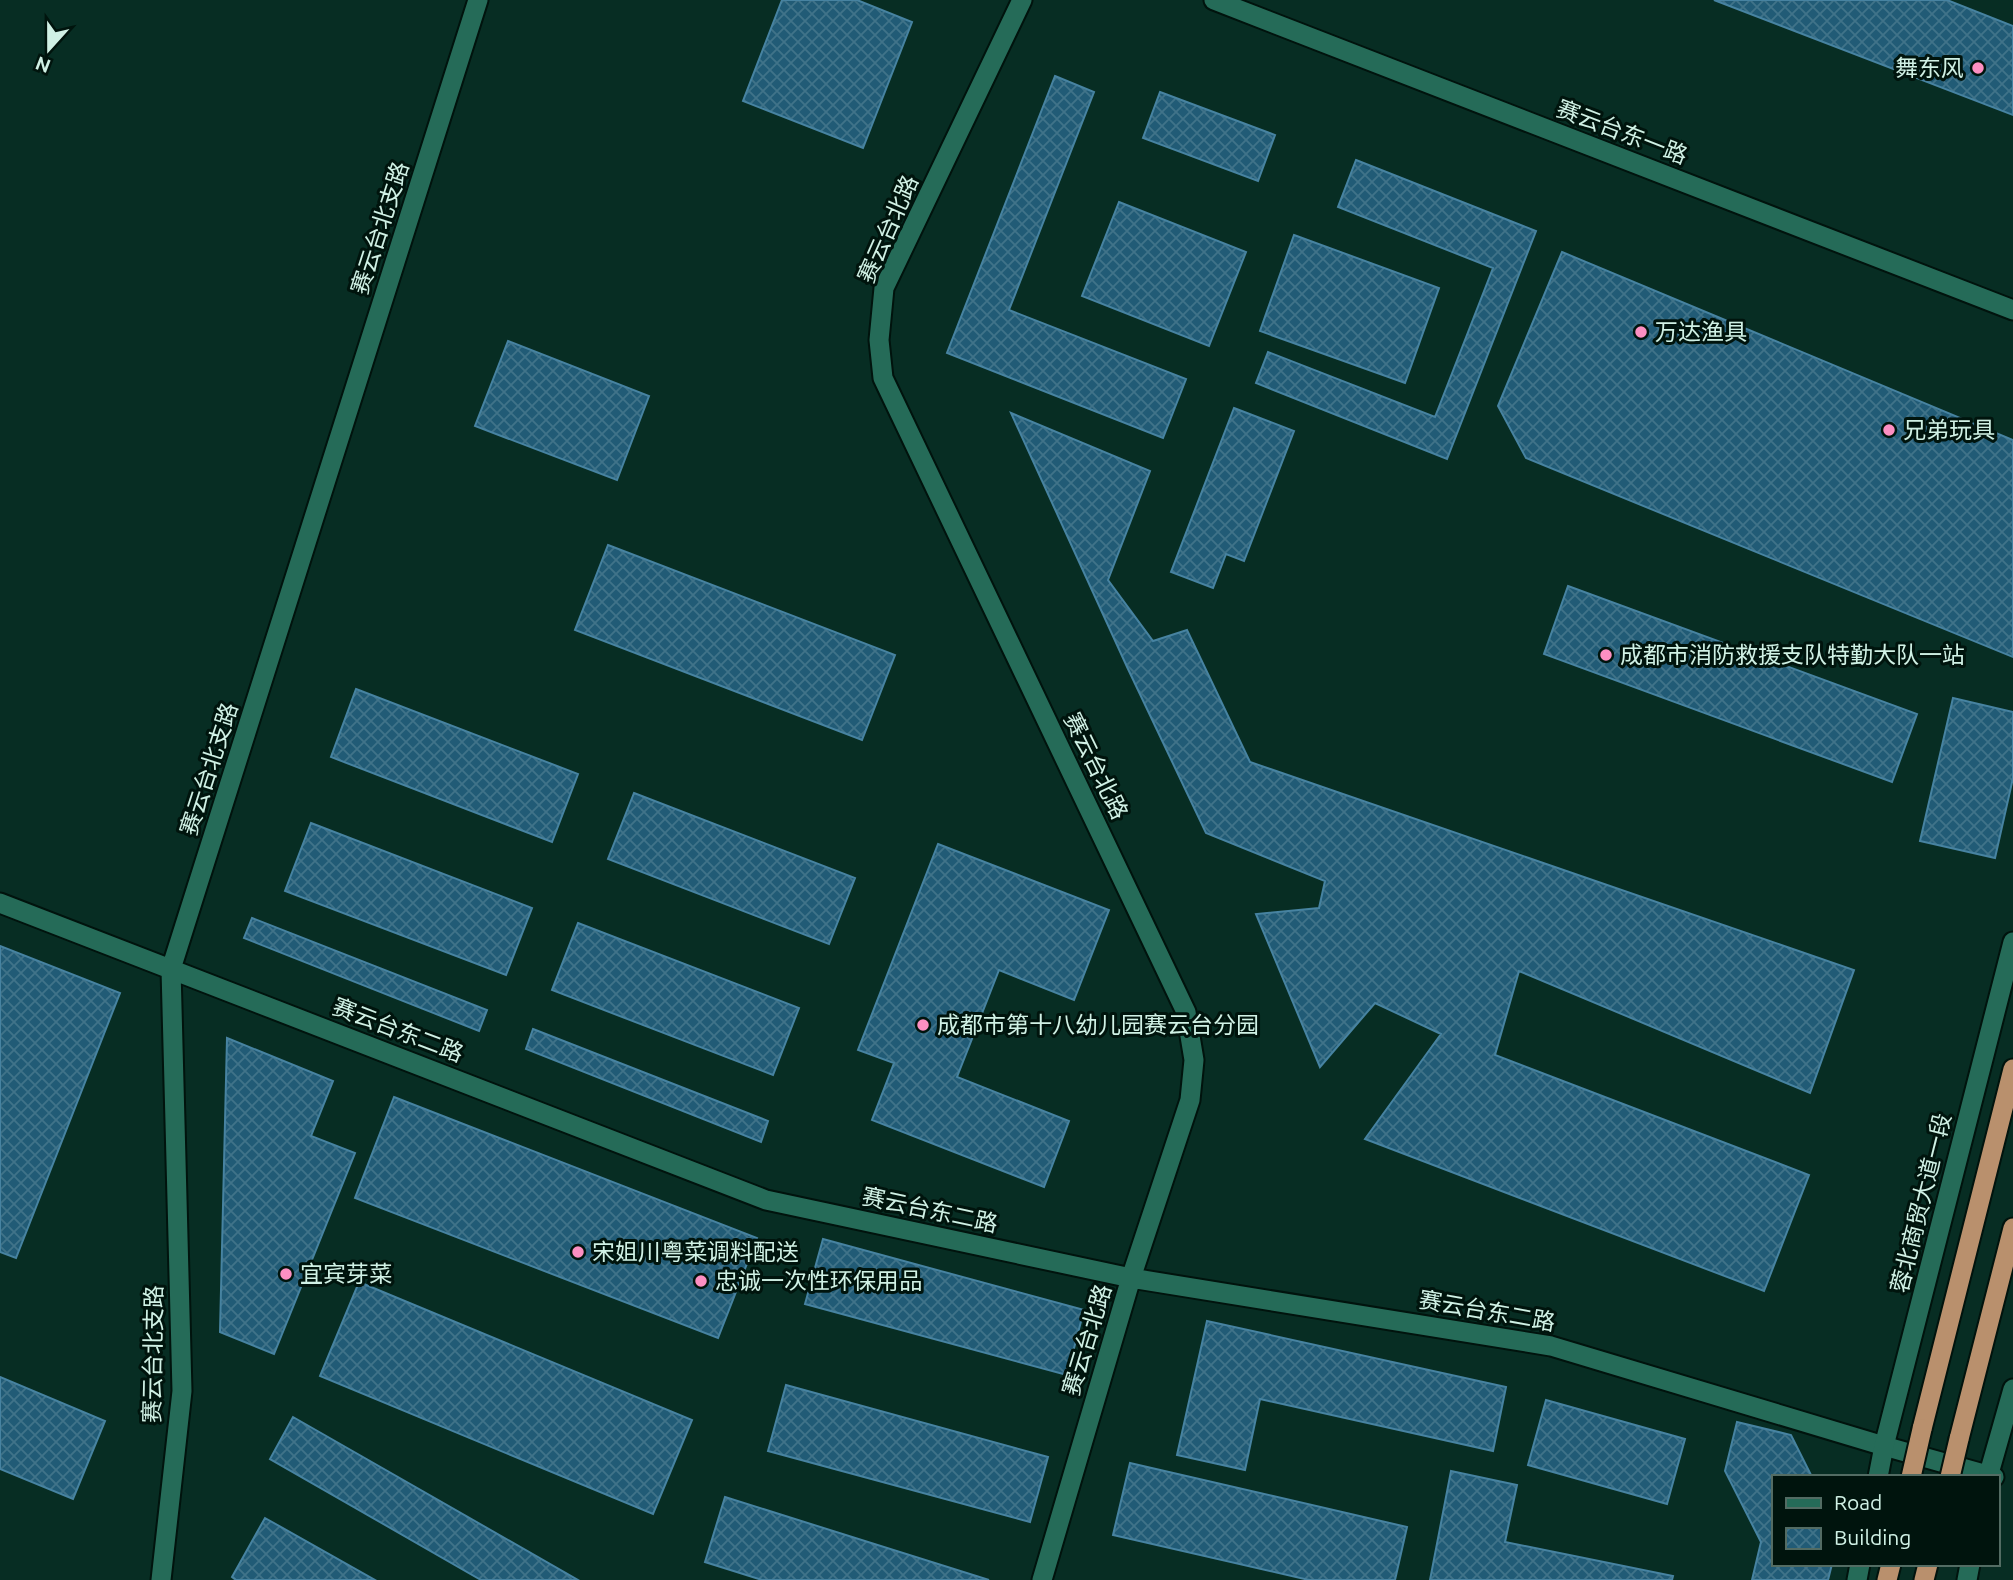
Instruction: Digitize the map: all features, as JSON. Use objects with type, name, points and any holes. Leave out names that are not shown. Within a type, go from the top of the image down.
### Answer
[{"type":"highway","points":[[1911,1475],[2013,1069]]},
{"type":"highway","points":[[1950,1475],[2013,1228]]},
{"type":"street","name":"赛云台北支路","points":[[161,1580],[182,1391],[171,969],[478,0]]},
{"type":"street","name":"赛云台北路","points":[[1022,0],[884,288],[879,340],[883,379],[1186,1012],[1194,1059],[1191,1100],[1131,1278],[1042,1580]]},
{"type":"street","name":"赛云台东一路","points":[[1214,0],[2013,310]]},
{"type":"street","name":"赛云台东二路","points":[[0,903],[766,1200],[1131,1278],[1551,1346],[1985,1475]]},
{"type":"street","name":"蓉北商贸大道一段","points":[[1878,1475],[2013,942]]},
{"type":"street","points":[[1992,1475],[2013,1389]]},
{"type":"building","points":[[782,0],[857,0],[912,22],[863,148],[743,101]]},
{"type":"building","points":[[1714,0],[1947,0],[2013,26],[2013,115]]},
{"type":"building","points":[[1055,76],[1094,92],[1009,310],[1186,379],[1163,438],[947,353]]},
{"type":"building","points":[[1160,92],[1275,135],[1258,181],[1143,138]]},
{"type":"building","points":[[1356,160],[1536,231],[1447,459],[1256,383],[1268,352],[1435,417],[1493,268],[1338,207]]},
{"type":"building","points":[[1119,202],[1246,252],[1209,346],[1082,296]]},
{"type":"building","points":[[1294,235],[1439,288],[1405,383],[1260,331]]},
{"type":"building","points":[[1562,252],[2013,440],[2013,657],[1526,458],[1498,406]]},
{"type":"building","points":[[508,341],[649,396],[617,480],[475,426]]},
{"type":"building","points":[[1234,408],[1294,431],[1244,561],[1226,554],[1213,588],[1171,572]]},
{"type":"building","points":[[1011,413],[1150,471],[1108,580],[1153,641],[1187,630],[1250,762],[1854,970],[1810,1093],[1519,971],[1495,1055],[1809,1175],[1764,1291],[1365,1139],[1441,1034],[1375,1003],[1320,1067],[1256,914],[1319,908],[1325,881],[1206,833]]},
{"type":"building","points":[[608,545],[895,655],[862,740],[575,630]]},
{"type":"building","points":[[1568,586],[1917,714],[1892,782],[1544,654]]},
{"type":"building","points":[[356,689],[578,774],[552,842],[331,757]]},
{"type":"building","points":[[1953,698],[2013,712],[2013,778],[1995,858],[1920,841]]},
{"type":"building","points":[[634,793],[855,878],[829,944],[608,859]]},
{"type":"building","points":[[311,823],[532,908],[506,975],[285,891]]},
{"type":"building","name":"成都市第十八幼儿园赛云台分园","points":[[938,844],[1109,910],[1074,1000],[999,970],[957,1077],[1069,1121],[1044,1187],[872,1120],[894,1063],[858,1050]]},
{"type":"building","points":[[252,918],[487,1010],[479,1031],[244,938]]},
{"type":"building","points":[[578,923],[799,1008],[773,1075],[552,990]]},
{"type":"building","points":[[0,946],[120,993],[16,1258],[0,1252]]},
{"type":"building","points":[[533,1029],[768,1121],[761,1142],[526,1049]]},
{"type":"building","points":[[227,1038],[333,1081],[311,1136],[355,1153],[274,1354],[220,1332]]},
{"type":"building","points":[[394,1097],[757,1238],[718,1338],[355,1198]]},
{"type":"building","points":[[823,1239],[1084,1310],[1067,1375],[805,1304]]},
{"type":"building","points":[[359,1282],[692,1420],[653,1514],[320,1376]]},
{"type":"building","points":[[1207,1321],[1506,1387],[1493,1451],[1260,1399],[1245,1470],[1177,1455]]},
{"type":"building","points":[[0,1377],[105,1421],[73,1499],[0,1469]]},
{"type":"building","points":[[786,1385],[1048,1457],[1030,1522],[768,1451]]},
{"type":"building","points":[[1546,1400],[1685,1439],[1667,1504],[1528,1465]]},
{"type":"building","points":[[293,1417],[578,1580],[481,1580],[270,1459]]},
{"type":"building","points":[[1737,1422],[1791,1435],[1811,1475],[1772,1475],[1772,1566],[1832,1566],[1828,1580],[1752,1580],[1761,1542],[1725,1471]]},
{"type":"building","points":[[1130,1463],[1407,1527],[1395,1580],[1309,1580],[1113,1535]]},
{"type":"building","points":[[1451,1471],[1517,1485],[1505,1542],[1673,1576],[1672,1580],[1430,1580]]},
{"type":"building","points":[[725,1497],[989,1580],[762,1580],[705,1562]]},
{"type":"building","points":[[265,1518],[375,1580],[236,1580],[232,1577]]},
{"type":"place","name":"舞东风","points":[[1978,68]]},
{"type":"place","name":"万达渔具","points":[[1641,332]]},
{"type":"place","name":"兄弟玩具","points":[[1889,430]]},
{"type":"place","name":"成都市消防救援支队特勤大队一站","points":[[1606,655]]},
{"type":"place","name":"成都市第十八幼儿园赛云台分园","points":[[923,1025]]},
{"type":"place","name":"宋姐川粤菜调料配送","points":[[578,1252]]},
{"type":"place","name":"宜宾芽菜","points":[[286,1274]]},
{"type":"place","name":"忠诚一次性环保用品","points":[[701,1281]]}]
